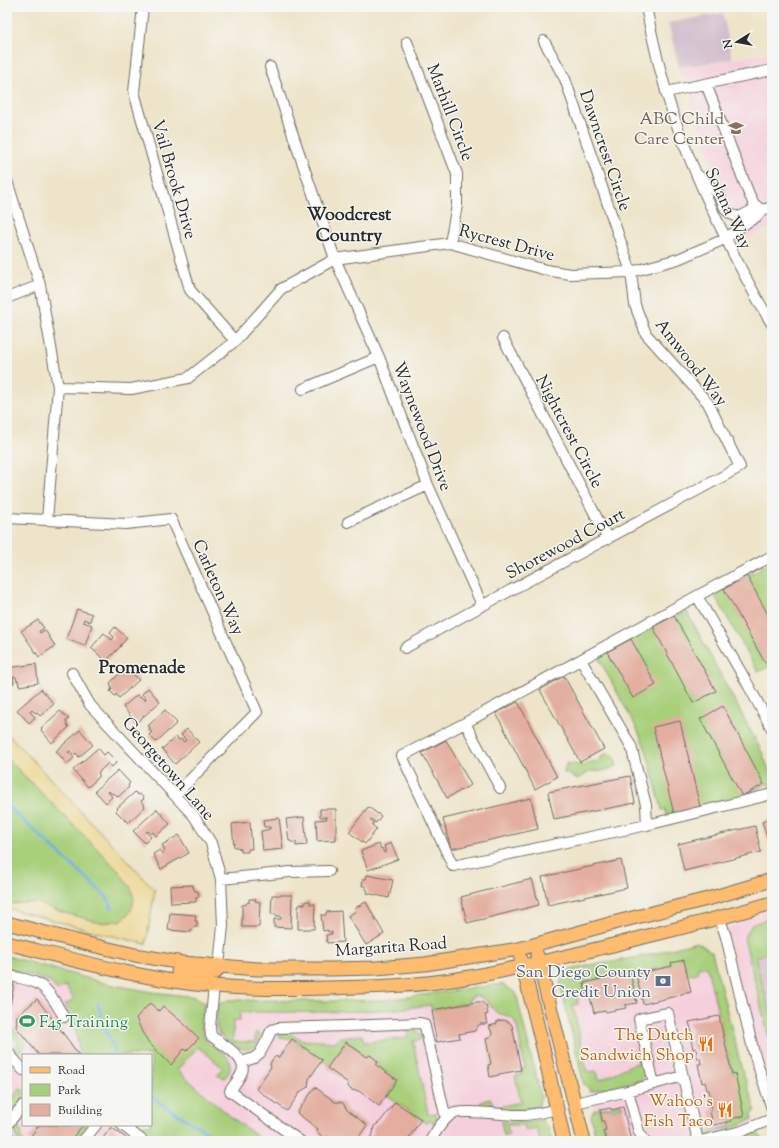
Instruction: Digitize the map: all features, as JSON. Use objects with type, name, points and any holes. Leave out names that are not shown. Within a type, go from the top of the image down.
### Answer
[{"type":"main road","name":"Margarita Road","points":[[7,923],[135,955],[183,962],[257,969],[376,968],[425,964],[519,949],[711,898],[772,880]]},
{"type":"main road","points":[[7,943],[110,969],[214,986],[271,989],[377,987],[413,985],[464,978],[539,963],[720,918],[772,903]]},
{"type":"main road","points":[[535,945],[584,1141]]},
{"type":"main road","points":[[519,949],[564,1141]]},
{"type":"main road","points":[[64,958],[83,955],[155,970],[199,975],[216,972],[219,965]]},
{"type":"street","name":"Vail Brook Drive","points":[[144,7],[134,92],[190,290],[235,341]]},
{"type":"street","name":"Solana Way","points":[[646,7],[666,92],[696,174],[725,239],[752,292],[772,324]]},
{"type":"street","name":"Dawncrest Circle","points":[[544,41],[564,79],[631,272]]},
{"type":"street","name":"Marhill Circle","points":[[408,42],[457,174],[457,205],[450,243]]},
{"type":"street","name":"Waynewood Drive","points":[[270,67],[335,259],[378,357],[428,485],[482,605]]},
{"type":"street","points":[[666,92],[772,70]]},
{"type":"street","points":[[706,84],[749,194],[754,204],[762,210]]},
{"type":"street","points":[[696,174],[718,195],[726,210],[733,216],[739,217],[753,210],[762,210],[772,207]]},
{"type":"street","points":[[7,181],[40,286],[58,387],[47,520]]},
{"type":"street","name":"Rycrest Drive","points":[[58,387],[131,389],[188,378],[235,341],[281,289],[335,259],[450,243],[546,270],[570,274],[631,272],[678,259],[725,239],[756,217],[762,210]]},
{"type":"street","name":"Amwood Way","points":[[631,272],[635,305],[646,334],[708,403],[740,467]]},
{"type":"street","points":[[7,298],[40,286]]},
{"type":"street","name":"Nightcrest Circle","points":[[503,338],[608,539]]},
{"type":"street","points":[[303,389],[378,357]]},
{"type":"street","name":"Shorewood Court","points":[[405,648],[482,605],[608,539],[740,467]]},
{"type":"street","points":[[348,522],[428,485]]},
{"type":"street","name":"Carleton Way","points":[[7,518],[126,524],[171,519],[257,712],[175,795]]},
{"type":"street","points":[[772,556],[402,756],[453,866],[647,825],[772,794]]},
{"type":"street","points":[[697,596],[772,729]]},
{"type":"street","points":[[581,660],[631,746],[646,804],[647,825]]},
{"type":"street","name":"Georgetown Lane","points":[[72,673],[90,705],[194,816],[211,843],[221,879],[223,926],[219,965]]},
{"type":"street","points":[[465,723],[500,788]]},
{"type":"street","points":[[221,879],[290,872],[329,871]]},
{"type":"street","points":[[720,918],[754,1053],[770,1094],[772,1109]]},
{"type":"street","points":[[7,975],[31,981],[40,985],[48,992],[64,1017]]},
{"type":"street","points":[[214,986],[210,1027],[211,1036],[239,1057],[242,1062],[242,1072],[230,1090],[300,1141]]},
{"type":"street","points":[[654,1084],[639,1019],[668,1013],[699,1141],[742,1131],[772,1118]]},
{"type":"street","points":[[242,1062],[254,1058],[260,1053],[272,1030],[278,1028],[424,1024],[446,1119]]},
{"type":"street","points":[[7,1051],[22,1069]]},
{"type":"street","points":[[574,1103],[628,1091],[683,1076]]},
{"type":"street","points":[[628,1091],[638,1132],[646,1141]]},
{"type":"street","points":[[7,1125],[22,1105]]},
{"type":"street","points":[[430,1141],[446,1119],[451,1114],[456,1112],[518,1115],[541,1113],[557,1109]]},
{"type":"street","points":[[83,1141],[95,1126]]},
{"type":"street","points":[[123,1126],[143,1141]]},
{"type":"street","points":[[7,1136],[13,1141]]},
{"type":"shaded area","points":[[723,13],[732,59],[679,67],[668,23]]},
{"type":"shaded area","name":"ABC Child Care Center","points":[[772,52],[772,229],[767,229],[747,239],[748,229],[739,211],[733,209],[727,196],[709,153],[691,103],[693,98],[687,77],[680,73],[679,67]]},
{"type":"shaded area","points":[[772,907],[772,1097],[724,931]]},
{"type":"shaded area","points":[[772,918],[772,1050],[744,938],[752,924]]},
{"type":"shaded area","points":[[697,942],[712,952],[741,1066],[755,1109],[752,1115],[757,1134],[763,1138],[764,1141],[596,1141],[591,1116],[594,1109],[589,1088],[584,1085],[560,983],[566,971],[590,965],[649,955]]},
{"type":"shaded area","points":[[7,956],[108,984],[152,992],[197,997],[202,1002],[221,1004],[228,1000],[385,1000],[502,984],[516,993],[541,1097],[539,1103],[543,1122],[548,1126],[552,1141],[7,1141]]},
{"type":"green space","points":[[772,562],[772,665],[758,672],[714,594]]},
{"type":"green space","points":[[686,610],[762,752],[772,778],[772,789],[768,783],[739,798],[667,816],[665,809],[662,810],[647,753],[638,731],[598,657]]},
{"type":"green space","points":[[609,753],[611,755],[613,754],[617,766],[603,771],[591,772],[579,778],[573,778],[564,773],[567,763],[584,766],[591,762],[599,761],[602,756]]},
{"type":"green space","points":[[7,758],[118,870],[131,888],[134,899],[133,908],[128,915],[120,921],[101,923],[61,912],[37,903],[7,904]]},
{"type":"green space","points":[[772,918],[772,945],[763,955],[755,957],[772,1020],[772,1050],[744,938],[752,924]]},
{"type":"green space","points":[[697,942],[712,952],[741,1066],[755,1109],[752,1115],[753,1119],[731,1128],[705,1135],[703,1135],[702,1132],[731,1126],[735,1073],[732,1074],[707,968],[699,966],[697,973],[687,975],[671,963],[672,966],[636,974],[639,987],[634,989],[630,972],[584,983],[586,993],[577,996],[578,1004],[573,1005],[587,1072],[597,1072],[599,1080],[628,1066],[638,1063],[638,1055],[641,1053],[645,1059],[646,1067],[645,1075],[641,1080],[589,1092],[589,1088],[584,1085],[560,983],[566,971],[590,965],[649,955]]},
{"type":"green space","points":[[7,956],[108,984],[152,992],[197,997],[202,1002],[205,1002],[202,1020],[204,1037],[210,1044],[227,1056],[230,1067],[228,1075],[224,1078],[217,1075],[223,1068],[198,1047],[177,1070],[231,1117],[264,1141],[153,1141],[132,1126],[152,1126],[152,1054],[80,1054],[73,1016],[65,1005],[74,1000],[66,986],[57,990],[50,982],[7,968]]},
{"type":"green space","points":[[502,984],[516,993],[541,1097],[539,1106],[507,1111],[484,1109],[481,1106],[481,1102],[491,1099],[493,1108],[521,1102],[515,1076],[522,1074],[521,1070],[525,1068],[517,1027],[514,1020],[511,1017],[495,1011],[481,997],[474,996],[469,999],[469,1003],[432,1010],[431,1005],[360,1011],[240,1012],[240,1020],[233,1020],[233,1042],[255,1042],[255,1033],[260,1035],[257,1044],[248,1049],[239,1048],[231,1043],[220,1035],[217,1028],[216,1020],[218,1004],[228,1000],[385,1000]]},
{"type":"green space","points":[[9,1024],[27,1045],[18,1053],[13,1048],[19,1042],[10,1033],[7,1035],[7,1027]]},
{"type":"green space","points":[[409,1029],[418,1032],[421,1036],[420,1040],[413,1041],[428,1114],[436,1113],[437,1122],[435,1124],[428,1120],[426,1123],[387,1095],[397,1080],[376,1065],[378,1062],[374,1058],[369,1056],[367,1057],[346,1042],[329,1065],[292,1039],[280,1037],[279,1034],[288,1033],[303,1040],[336,1042],[340,1037],[362,1035],[364,1042],[408,1038],[407,1030]]},
{"type":"green space","points":[[19,1088],[22,1090],[22,1099],[19,1106],[16,1107],[11,1104]]},
{"type":"green space","points":[[620,1104],[623,1107],[612,1110],[611,1108],[600,1110],[602,1121],[604,1121],[606,1130],[603,1131],[606,1141],[596,1141],[591,1116],[594,1110]]},
{"type":"green space","points":[[542,1119],[543,1123],[548,1126],[552,1141],[540,1141],[537,1128],[526,1131],[524,1125],[507,1125],[509,1134],[504,1135],[501,1122],[529,1122]]},
{"type":"green space","points":[[50,1126],[73,1126],[79,1130],[82,1126],[87,1126],[76,1141],[70,1141]]},
{"type":"green space","points":[[16,1127],[22,1132],[20,1138],[24,1141],[18,1141],[16,1136]]},
{"type":"green space","points":[[757,1131],[764,1141],[751,1141],[751,1133]]},
{"type":"sand","points":[[7,733],[155,890],[146,944],[7,908],[7,904],[37,903],[61,912],[101,923],[120,921],[128,915],[132,908],[134,899],[131,888],[118,870],[7,758]]},
{"type":"building","points":[[747,576],[772,622],[772,659],[765,663],[724,589]]},
{"type":"building","points":[[77,609],[92,614],[90,622],[84,619],[83,622],[92,625],[85,646],[66,639]]},
{"type":"building","points":[[674,616],[716,691],[693,703],[653,627]]},
{"type":"building","points":[[38,620],[44,628],[39,631],[40,633],[45,630],[55,646],[39,657],[21,631]]},
{"type":"building","points":[[115,627],[127,638],[106,661],[91,648],[104,633],[112,640],[114,637],[110,633]]},
{"type":"building","points":[[631,639],[656,685],[633,698],[607,652]]},
{"type":"building","points":[[36,664],[38,683],[19,686],[16,677],[13,677],[14,683],[7,685],[7,668]]},
{"type":"building","points":[[126,667],[139,680],[119,698],[116,694],[115,696],[110,691],[112,689],[110,683]]},
{"type":"building","points":[[564,676],[604,749],[580,762],[540,690]]},
{"type":"building","points":[[148,688],[160,702],[136,723],[123,707],[137,695],[144,700],[146,699],[142,694]]},
{"type":"building","points":[[41,689],[54,704],[40,716],[37,712],[35,713],[32,710],[30,712],[35,717],[29,723],[17,710]]},
{"type":"building","points":[[518,702],[557,777],[535,789],[496,713]]},
{"type":"building","points":[[723,706],[764,784],[742,796],[700,719]]},
{"type":"building","points":[[165,710],[177,723],[156,742],[149,735],[152,732],[149,730],[150,727],[148,726]]},
{"type":"building","points":[[60,711],[69,719],[66,721],[69,727],[52,743],[41,728]]},
{"type":"building","points":[[680,721],[700,807],[674,814],[653,727]]},
{"type":"building","points":[[187,729],[199,742],[175,764],[162,749],[176,737],[184,742],[186,740],[181,735]]},
{"type":"building","points":[[80,730],[93,745],[79,757],[76,753],[74,755],[70,751],[68,752],[74,758],[67,764],[56,751]]},
{"type":"building","points":[[446,740],[471,785],[447,798],[422,753]]},
{"type":"building","points":[[98,748],[104,755],[107,752],[117,762],[112,767],[108,763],[98,773],[99,777],[88,787],[73,770]]},
{"type":"building","points":[[118,770],[130,783],[128,785],[129,787],[118,797],[109,791],[108,792],[112,797],[106,803],[95,791]]},
{"type":"building","points":[[630,776],[635,803],[554,819],[548,792]]},
{"type":"building","points":[[135,792],[138,795],[140,794],[144,799],[141,801],[145,807],[128,823],[116,811],[118,809],[117,808]]},
{"type":"building","points":[[531,798],[538,829],[451,849],[443,819]]},
{"type":"building","points":[[368,807],[381,816],[376,823],[371,819],[370,821],[374,823],[372,825],[377,829],[365,844],[349,832]]},
{"type":"building","points":[[157,809],[170,824],[156,836],[153,832],[151,834],[148,831],[146,832],[151,837],[145,843],[133,831]]},
{"type":"building","points":[[320,809],[336,809],[336,840],[317,841],[316,820],[327,819],[327,817],[320,817]]},
{"type":"building","points":[[304,817],[307,845],[296,846],[296,842],[293,843],[289,841],[286,819]]},
{"type":"building","points":[[279,818],[283,849],[263,851],[261,831],[270,829],[270,827],[264,827],[263,820]]},
{"type":"building","points":[[772,818],[772,845],[770,845],[762,822]]},
{"type":"building","points":[[250,822],[252,849],[248,849],[248,852],[241,852],[241,849],[234,847],[232,824]]},
{"type":"building","points":[[755,826],[761,852],[684,871],[678,844]]},
{"type":"building","points":[[179,835],[189,853],[161,869],[153,854],[160,850],[162,854],[165,850],[162,845]]},
{"type":"building","points":[[391,843],[398,859],[368,870],[361,851],[379,844],[384,853],[386,852],[384,846]]},
{"type":"building","points":[[621,860],[627,888],[548,905],[542,877]]},
{"type":"building","points":[[367,875],[393,880],[389,898],[367,893],[368,891],[366,886],[362,886],[363,879],[366,879]]},
{"type":"building","points":[[532,879],[539,905],[467,923],[461,897]]},
{"type":"building","points":[[193,885],[195,891],[198,891],[199,897],[196,897],[196,902],[171,903],[170,886]]},
{"type":"building","points":[[272,895],[292,895],[291,928],[274,927],[274,919],[281,919],[281,916],[271,914]]},
{"type":"building","points":[[249,899],[256,899],[255,901],[260,902],[259,927],[242,927],[242,905],[245,905],[248,902],[249,903]]},
{"type":"building","points":[[305,901],[310,901],[310,904],[315,904],[314,929],[298,929],[298,907],[301,904],[305,905]]},
{"type":"building","points":[[366,902],[384,934],[366,945],[348,916],[356,911],[355,908]]},
{"type":"building","points":[[341,911],[343,942],[327,943],[326,935],[332,934],[332,932],[328,932],[328,930],[323,931],[321,915],[326,915],[326,912]]},
{"type":"building","points":[[170,913],[196,915],[195,921],[197,921],[197,927],[193,927],[191,932],[168,930]]},
{"type":"building","name":"San Diego County Credit Union","points":[[684,960],[691,992],[643,1004],[636,974],[672,966],[671,963]]},
{"type":"building","points":[[630,972],[637,1003],[625,1005],[626,1008],[594,1013],[589,993],[586,993],[584,983]]},
{"type":"building","points":[[7,982],[14,984],[10,1006],[7,1006]]},
{"type":"building","points":[[37,999],[78,1054],[38,1054],[16,1027],[16,1017]]},
{"type":"building","points":[[482,1002],[486,1006],[488,1014],[485,1015],[487,1024],[480,1024],[475,1031],[459,1034],[460,1038],[437,1042],[432,1010]]},
{"type":"building","points":[[150,1003],[159,1011],[163,1006],[199,1038],[186,1051],[184,1049],[171,1065],[149,1043],[136,1018]]},
{"type":"building","points":[[719,1016],[732,1074],[735,1073],[744,1116],[731,1119],[732,1121],[713,1125],[710,1111],[712,1110],[712,1105],[709,1090],[707,1090],[705,1082],[702,1083],[698,1064],[701,1064],[700,1058],[698,1059],[696,1048],[693,1049],[690,1034],[692,1033],[689,1022]]},
{"type":"building","points":[[504,1020],[512,1025],[521,1070],[490,1077],[488,1065],[491,1064],[486,1039],[491,1036],[492,1033],[489,1026],[497,1024],[497,1021]]},
{"type":"building","points":[[292,1039],[322,1060],[309,1079],[308,1087],[301,1091],[287,1111],[256,1089],[271,1067],[270,1064],[272,1060],[276,1056],[278,1058]]},
{"type":"building","points":[[346,1042],[367,1057],[370,1055],[378,1062],[376,1065],[397,1080],[379,1106],[359,1091],[351,1090],[348,1083],[327,1068]]},
{"type":"building","points":[[315,1087],[335,1102],[343,1103],[347,1110],[367,1125],[356,1141],[334,1141],[327,1136],[326,1138],[322,1137],[317,1131],[318,1129],[297,1113]]},
{"type":"building","points":[[395,1102],[421,1119],[407,1141],[368,1141],[373,1134],[374,1126],[380,1122]]},
{"type":"building","points":[[623,1107],[631,1141],[606,1141],[603,1131],[606,1130],[604,1121],[602,1121],[600,1110],[611,1108],[612,1110]]},
{"type":"building","points":[[38,1126],[82,1126],[70,1141],[27,1141]]},
{"type":"building","points":[[111,1127],[130,1141],[101,1141]]},
{"type":"waterway","points":[[7,806],[106,896],[112,908]]},
{"type":"waterway","points":[[98,1004],[105,1028],[116,1054]]},
{"type":"waterway","points":[[152,1097],[219,1141]]},
{"type":"place","name":"ABC Child Care Center","points":[[736,128]]},
{"type":"place","name":"San Diego County Credit Union","points":[[663,981]]},
{"type":"place","name":"F45 Training","points":[[27,1021]]},
{"type":"place","name":"The Dutch Sandwich Shop","points":[[706,1044]]},
{"type":"place","name":"Wahoo's Fish Taco","points":[[725,1110]]},
{"type":"district","name":"Woodcrest Country","points":[[349,224]]},
{"type":"district","name":"Promenade","points":[[142,667]]}]
